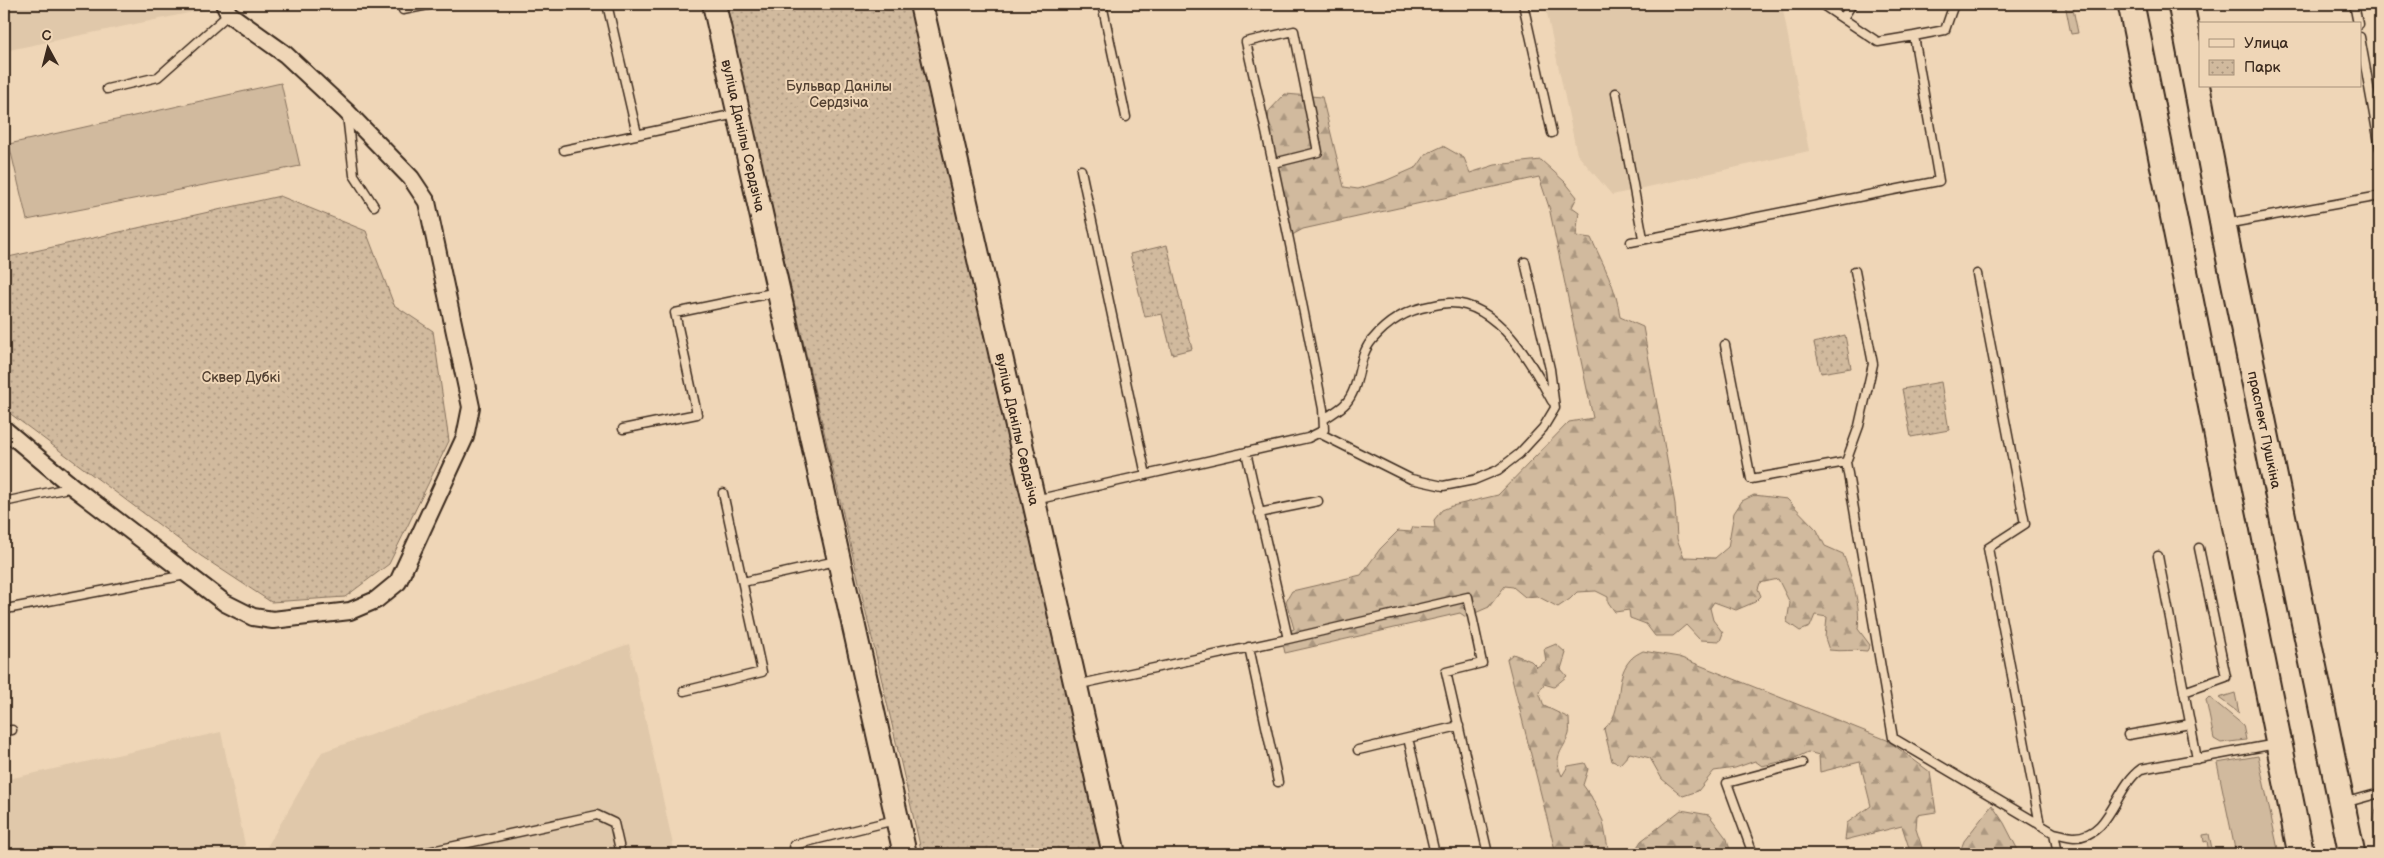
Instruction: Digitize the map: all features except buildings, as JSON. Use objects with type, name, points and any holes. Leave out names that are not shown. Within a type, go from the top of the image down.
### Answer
[{"type":"main road","points":[[2131,4],[2301,854]]},
{"type":"main road","name":"праспект Пушкіна","points":[[2181,4],[2352,854]]},
{"type":"street","name":"вуліца Данілы Сердзіча","points":[[714,4],[905,854]]},
{"type":"street","name":"вуліца Данілы Сердзіча","points":[[921,4],[1074,685],[1114,854]]},
{"type":"street","points":[[4,429],[72,487],[225,602],[253,617],[273,620],[350,610],[376,600],[398,582],[465,437],[471,407],[427,202],[411,178],[346,111],[285,54],[227,9]]},
{"type":"lane","points":[[403,10],[432,4]]},
{"type":"lane","points":[[607,4],[637,134]]},
{"type":"lane","points":[[1102,4],[1126,117]]},
{"type":"lane","points":[[1523,4],[1552,133]]},
{"type":"lane","points":[[1820,4],[1878,42],[1945,30],[1954,4]]},
{"type":"lane","points":[[1843,18],[1852,4]]},
{"type":"lane","points":[[2354,4],[2358,22]]},
{"type":"lane","points":[[107,89],[158,77],[227,9]]},
{"type":"lane","points":[[1033,500],[1308,438],[1324,430],[1324,419],[1274,163],[1246,42],[1294,31],[1318,152],[1274,163]]},
{"type":"lane","points":[[1631,242],[1643,238],[1939,181],[1914,36]]},
{"type":"lane","points":[[2362,48],[2380,148]]},
{"type":"lane","points":[[1616,93],[1643,238]]},
{"type":"lane","points":[[346,111],[354,176],[374,206]]},
{"type":"lane","points":[[564,150],[738,113]]},
{"type":"lane","points":[[1081,170],[1146,475]]},
{"type":"lane","points":[[2224,224],[2380,196]]},
{"type":"lane","points":[[1319,433],[1411,479],[1443,486],[1474,480],[1498,470],[1519,454],[1543,428],[1555,408],[1550,369],[1525,262]]},
{"type":"lane","points":[[1855,272],[1874,364],[1859,426],[1846,462],[1894,738],[2054,833],[2074,837],[2088,834],[2100,827],[2127,781],[2141,769],[2278,744]]},
{"type":"lane","points":[[1977,274],[2025,524],[1988,548],[2040,825]]},
{"type":"lane","points":[[623,429],[697,414],[675,313],[779,292]]},
{"type":"lane","points":[[1324,419],[1346,403],[1354,390],[1370,342],[1387,323],[1416,308],[1449,303],[1471,307],[1499,324],[1524,351],[1555,408]]},
{"type":"lane","points":[[1725,346],[1752,478],[1846,462]]},
{"type":"lane","points":[[1246,452],[1288,639]]},
{"type":"lane","points":[[4,502],[72,487]]},
{"type":"lane","points":[[684,691],[762,672],[723,493]]},
{"type":"lane","points":[[1259,513],[1318,501]]},
{"type":"lane","points":[[2184,692],[2226,677],[2199,548]]},
{"type":"lane","points":[[2158,556],[2197,760]]},
{"type":"lane","points":[[743,582],[840,560]]},
{"type":"lane","points":[[6,610],[188,574]]},
{"type":"lane","points":[[1074,685],[1288,639],[1468,597],[1482,663],[1446,672],[1488,854]]},
{"type":"lane","points":[[1249,647],[1278,782]]},
{"type":"lane","points":[[2128,735],[2190,724]]},
{"type":"lane","points":[[1358,750],[1459,726]]},
{"type":"lane","points":[[1408,738],[1435,854]]},
{"type":"lane","points":[[1753,854],[1727,782],[1802,763]]},
{"type":"lane","points":[[2342,804],[2380,793]]},
{"type":"lane","points":[[418,854],[597,815],[614,823],[621,854]]},
{"type":"lane","points":[[796,854],[794,845],[897,819]]},
{"type":"lane","points":[[2054,833],[2058,854]]},
{"type":"shaded area","points":[[4,4],[207,4],[208,9],[4,51]]},
{"type":"shaded area","points":[[1545,4],[1782,4],[1809,151],[1612,195],[1577,154]]},
{"type":"shaded area","points":[[629,644],[675,854],[263,854],[322,752]]},
{"type":"shaded area","points":[[221,732],[245,845],[238,854],[4,854],[4,780]]},
{"type":"green space","name":"Бульвар Данілы Сердзіча","points":[[725,4],[912,4],[1036,563],[1104,854],[922,854]]},
{"type":"green space","points":[[2065,4],[2072,4],[2078,33],[2071,34]]},
{"type":"green space","points":[[281,83],[300,166],[27,220],[9,144]]},
{"type":"green space","points":[[1285,94],[1322,97],[1344,187],[1358,189],[1385,181],[1417,167],[1426,154],[1443,146],[1464,158],[1470,173],[1495,165],[1541,160],[1565,182],[1577,197],[1572,207],[1579,212],[1576,236],[1591,238],[1613,287],[1620,317],[1643,327],[1675,504],[1677,539],[1684,557],[1715,558],[1728,547],[1734,513],[1742,501],[1754,495],[1787,499],[1817,530],[1825,546],[1843,554],[1857,601],[1858,629],[1870,645],[1867,651],[1829,650],[1825,638],[1827,617],[1815,615],[1810,627],[1800,631],[1787,622],[1790,603],[1778,579],[1760,583],[1758,589],[1761,596],[1755,602],[1736,610],[1714,602],[1710,608],[1713,620],[1723,633],[1720,641],[1700,640],[1686,625],[1673,636],[1655,636],[1646,624],[1630,618],[1629,610],[1615,612],[1608,602],[1608,597],[1596,591],[1577,592],[1558,607],[1537,596],[1525,597],[1513,587],[1505,586],[1489,607],[1466,617],[1460,613],[1285,653],[1281,635],[1294,629],[1286,601],[1292,591],[1361,575],[1380,549],[1398,531],[1411,532],[1413,527],[1435,528],[1434,520],[1442,510],[1498,495],[1569,422],[1593,418],[1549,207],[1539,177],[1303,229],[1285,239],[1265,146],[1269,111]]},
{"type":"green space","name":"Сквер Дубкі","points":[[280,196],[366,231],[394,305],[433,331],[449,441],[389,564],[345,597],[271,602],[201,556],[4,409],[4,258]]},
{"type":"green space","points":[[1167,245],[1192,349],[1172,354],[1162,314],[1145,317],[1130,254]]},
{"type":"green space","points":[[1845,335],[1851,368],[1821,373],[1814,343]]},
{"type":"green space","points":[[1941,382],[1949,430],[1911,437],[1902,389]]},
{"type":"green space","points":[[1556,644],[1566,653],[1561,669],[1567,676],[1554,687],[1544,684],[1539,692],[1544,706],[1569,718],[1569,734],[1558,758],[1559,769],[1562,776],[1568,766],[1585,763],[1588,769],[1583,785],[1591,796],[1603,821],[1609,854],[1556,854],[1507,659],[1513,654],[1531,661],[1537,667],[1546,661],[1544,649]]},
{"type":"green space","points":[[1643,651],[1679,657],[1887,740],[1930,772],[1936,812],[1917,815],[1916,829],[1924,854],[1911,854],[1902,826],[1845,840],[1847,823],[1871,806],[1860,762],[1820,772],[1819,755],[1808,752],[1793,759],[1762,766],[1755,761],[1735,768],[1714,771],[1698,791],[1683,796],[1662,779],[1650,758],[1630,753],[1620,764],[1612,761],[1604,729],[1615,713],[1621,677],[1625,668],[1631,659]]},
{"type":"green space","points":[[2235,693],[2239,713],[2219,698]]},
{"type":"green space","points":[[2209,697],[2243,725],[2246,740],[2221,743],[2214,739],[2206,700]]},
{"type":"green space","points":[[2258,756],[2279,854],[2236,854],[2217,763]]},
{"type":"green space","points":[[2380,804],[2379,854],[2375,835],[2374,815]]},
{"type":"green space","points":[[1992,805],[2020,854],[1959,854],[1964,841]]},
{"type":"green space","points":[[1681,810],[1709,815],[1727,839],[1731,854],[1635,854],[1634,852],[1641,841]]},
{"type":"green space","points":[[2209,834],[2213,854],[2209,854],[2207,841],[2204,842],[2203,835]]}]
